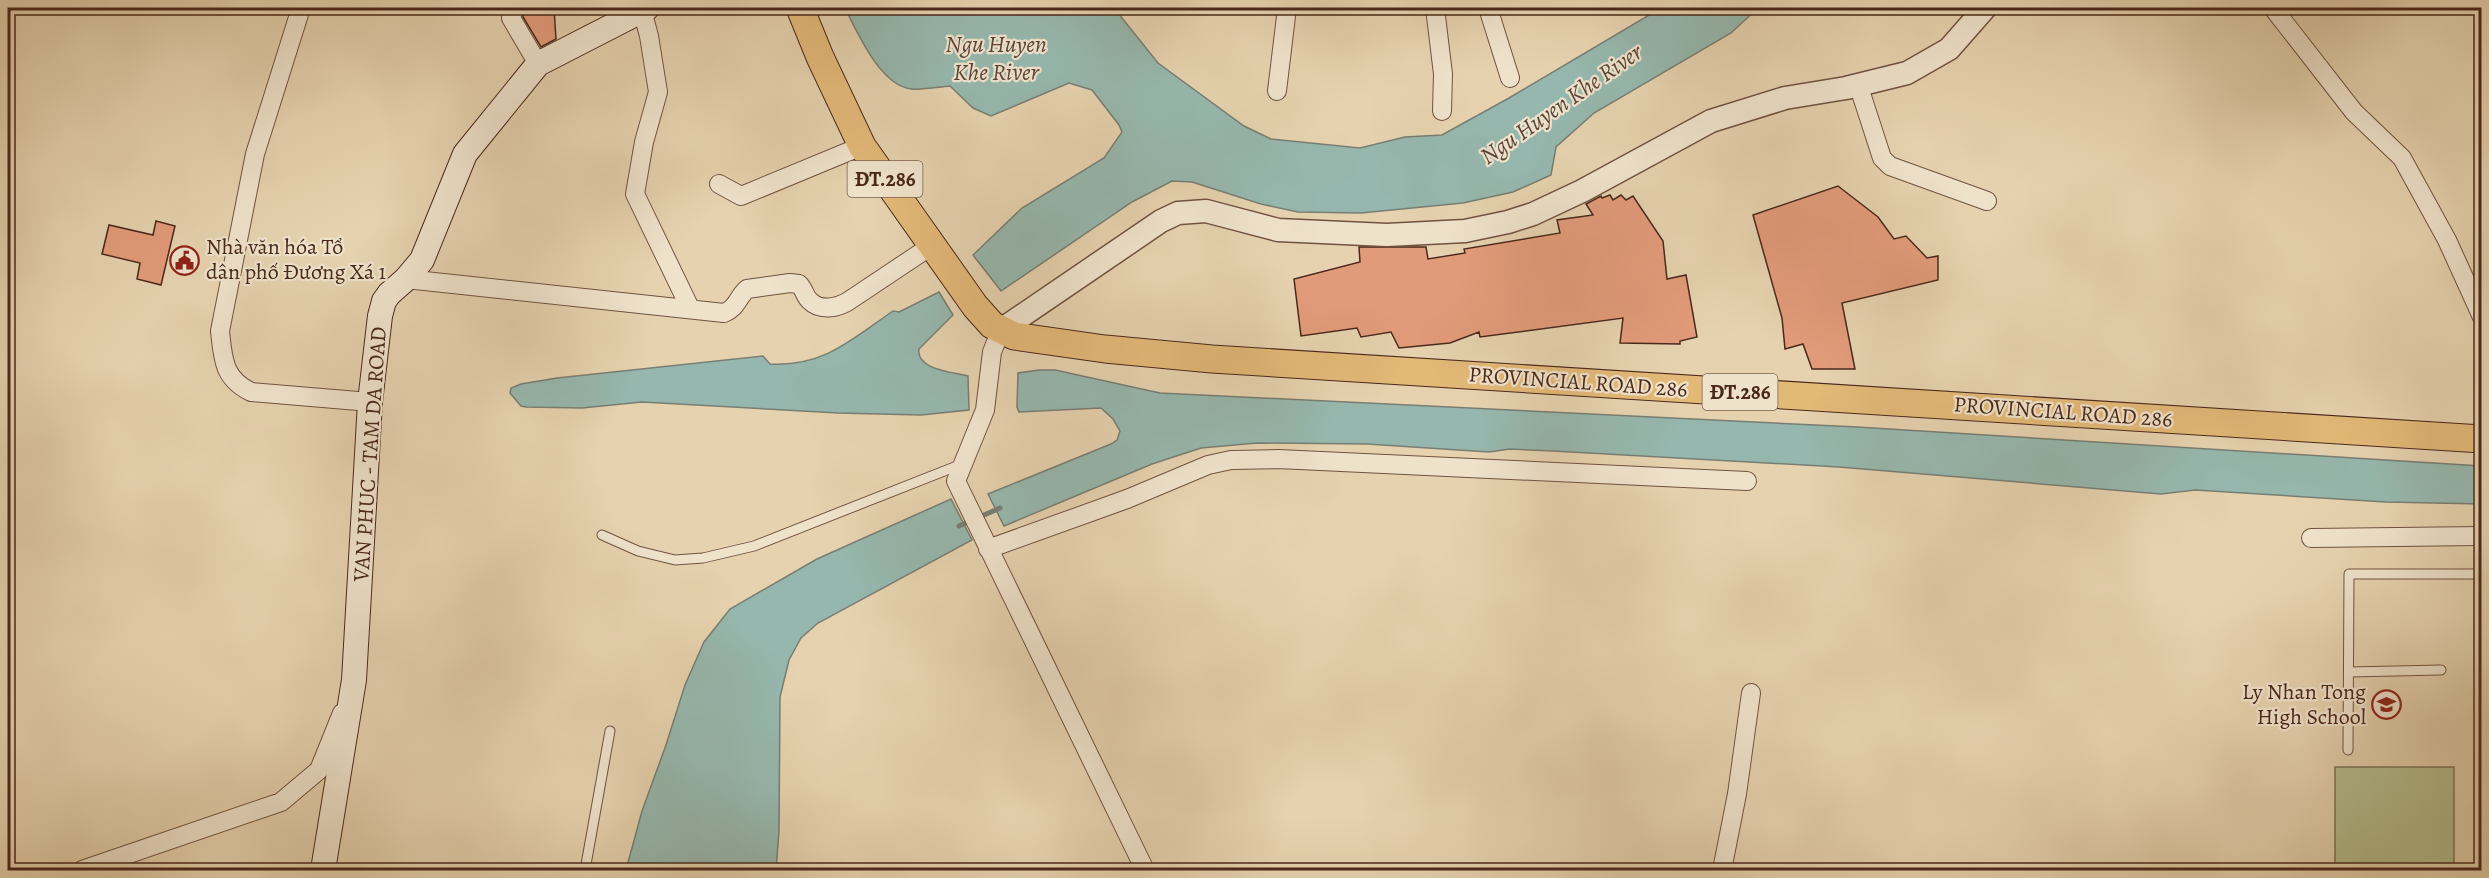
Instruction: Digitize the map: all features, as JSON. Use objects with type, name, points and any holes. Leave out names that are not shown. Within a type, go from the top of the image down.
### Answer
[{"type":"main road","name":"ĐT.286","points":[[800,8],[820,57],[862,146],[931,246],[986,319],[1000,330]]},
{"type":"main road","name":"VAN PHUC - TAM DA ROAD","points":[[323,870],[354,680],[370,402],[384,301],[422,260],[465,154],[538,64],[644,9]]},
{"type":"main road","name":"PROVINCIAL ROAD 286","points":[[1000,330],[1014,336],[1105,349],[1212,359],[2481,439]]},
{"type":"street","points":[[301,8],[255,154],[219,331],[223,361],[228,374],[237,386],[250,392],[370,402]]},
{"type":"street","points":[[514,8],[511,18],[538,64]]},
{"type":"street","points":[[1277,91],[1287,8]]},
{"type":"street","points":[[1435,8],[1443,74],[1443,111]]},
{"type":"street","points":[[1488,8],[1510,78]]},
{"type":"street","points":[[1145,870],[956,482],[986,410],[992,352],[1000,330],[1161,221],[1178,213],[1206,211],[1278,230],[1387,235],[1466,231],[1533,214],[1582,191],[1711,122],[1785,98],[1907,73],[1949,49],[1985,8]]},
{"type":"street","points":[[2273,8],[2354,112],[2402,158],[2447,240],[2481,317]]},
{"type":"street","points":[[644,9],[658,92],[644,142],[635,194],[690,308]]},
{"type":"street","points":[[1858,84],[1882,158],[1890,166],[1987,201]]},
{"type":"street","points":[[719,184],[741,196],[862,146]]},
{"type":"street","points":[[406,279],[724,313],[736,306],[742,293],[747,289],[790,282],[799,284],[809,300],[826,308],[837,307],[931,246]]},
{"type":"street","points":[[985,543],[1127,499],[1208,465],[1231,460],[1290,460],[1747,482]]},
{"type":"street","points":[[2311,538],[2481,536]]},
{"type":"street","points":[[82,870],[281,802],[320,770],[354,680]]},
{"type":"street","points":[[1722,870],[1737,795],[1751,693]]},
{"type":"lane","points":[[602,535],[638,551],[675,560],[703,558],[754,546],[964,463]]},
{"type":"lane","points":[[2348,750],[2349,574],[2481,574]]},
{"type":"lane","points":[[2349,672],[2441,670]]},
{"type":"lane","points":[[585,870],[610,731]]},
{"type":"green space","points":[[2335,767],[2454,767],[2454,870],[2335,870]]},
{"type":"water","name":"Ngu Huyen Khe River","points":[[845,8],[1114,8],[1158,63],[1244,126],[1271,139],[1360,148],[1405,137],[1442,135],[1661,8],[1758,8],[1731,33],[1594,113],[1556,147],[1551,175],[1513,192],[1463,203],[1361,213],[1298,212],[1261,204],[1192,182],[1172,181],[1132,202],[1001,291],[973,255],[1022,208],[1104,158],[1122,132],[1119,125],[1092,90],[1069,83],[991,116],[973,108],[950,86],[912,89],[901,86],[890,79],[871,57]]},
{"type":"water","points":[[939,292],[953,315],[919,349],[920,356],[929,366],[968,376],[969,410],[921,415],[838,413],[642,402],[582,408],[526,407],[521,406],[510,393],[511,388],[521,384],[557,378],[763,356],[770,364],[806,361],[822,356],[850,341],[893,311],[899,312]]},
{"type":"water","points":[[1055,370],[1160,393],[1857,427],[2481,466],[2481,504],[2386,502],[2195,490],[2161,494],[1839,467],[1553,451],[1510,449],[1489,452],[1367,444],[1257,443],[1201,448],[1152,464],[1004,526],[988,494],[1111,444],[1117,440],[1120,431],[1113,419],[1101,408],[1019,412],[1017,407],[1018,373]]},
{"type":"water","points":[[951,499],[972,540],[818,623],[801,638],[789,660],[780,697],[779,831],[776,870],[626,870],[642,811],[685,685],[704,642],[730,609],[817,559]]},
{"type":"building","points":[[525,8],[554,8],[556,39],[541,47],[523,17]]},
{"type":"building","points":[[1838,186],[1878,217],[1894,239],[1906,236],[1927,258],[1938,256],[1938,280],[1842,303],[1855,369],[1812,369],[1803,344],[1785,349],[1782,318],[1753,215]]},
{"type":"building","points":[[1610,195],[1613,200],[1621,195],[1626,200],[1633,196],[1663,241],[1667,279],[1686,275],[1697,337],[1680,341],[1680,344],[1620,343],[1623,318],[1480,337],[1479,332],[1450,343],[1399,348],[1391,332],[1361,337],[1357,328],[1301,336],[1294,279],[1360,262],[1359,247],[1426,247],[1428,259],[1465,253],[1464,249],[1560,233],[1557,220],[1593,215],[1586,204],[1601,196],[1602,198]]},
{"type":"building","points":[[156,221],[175,226],[161,285],[137,279],[140,263],[102,254],[109,225],[153,235]]},
{"type":"waterway","points":[[959,526],[1000,508]]},
{"type":"place","name":"Nhà văn hóa Tổ dân phố Đương Xá 1","points":[[185,260]]},
{"type":"place","name":"Ly Nhan Tong High School","points":[[2387,705]]}]
